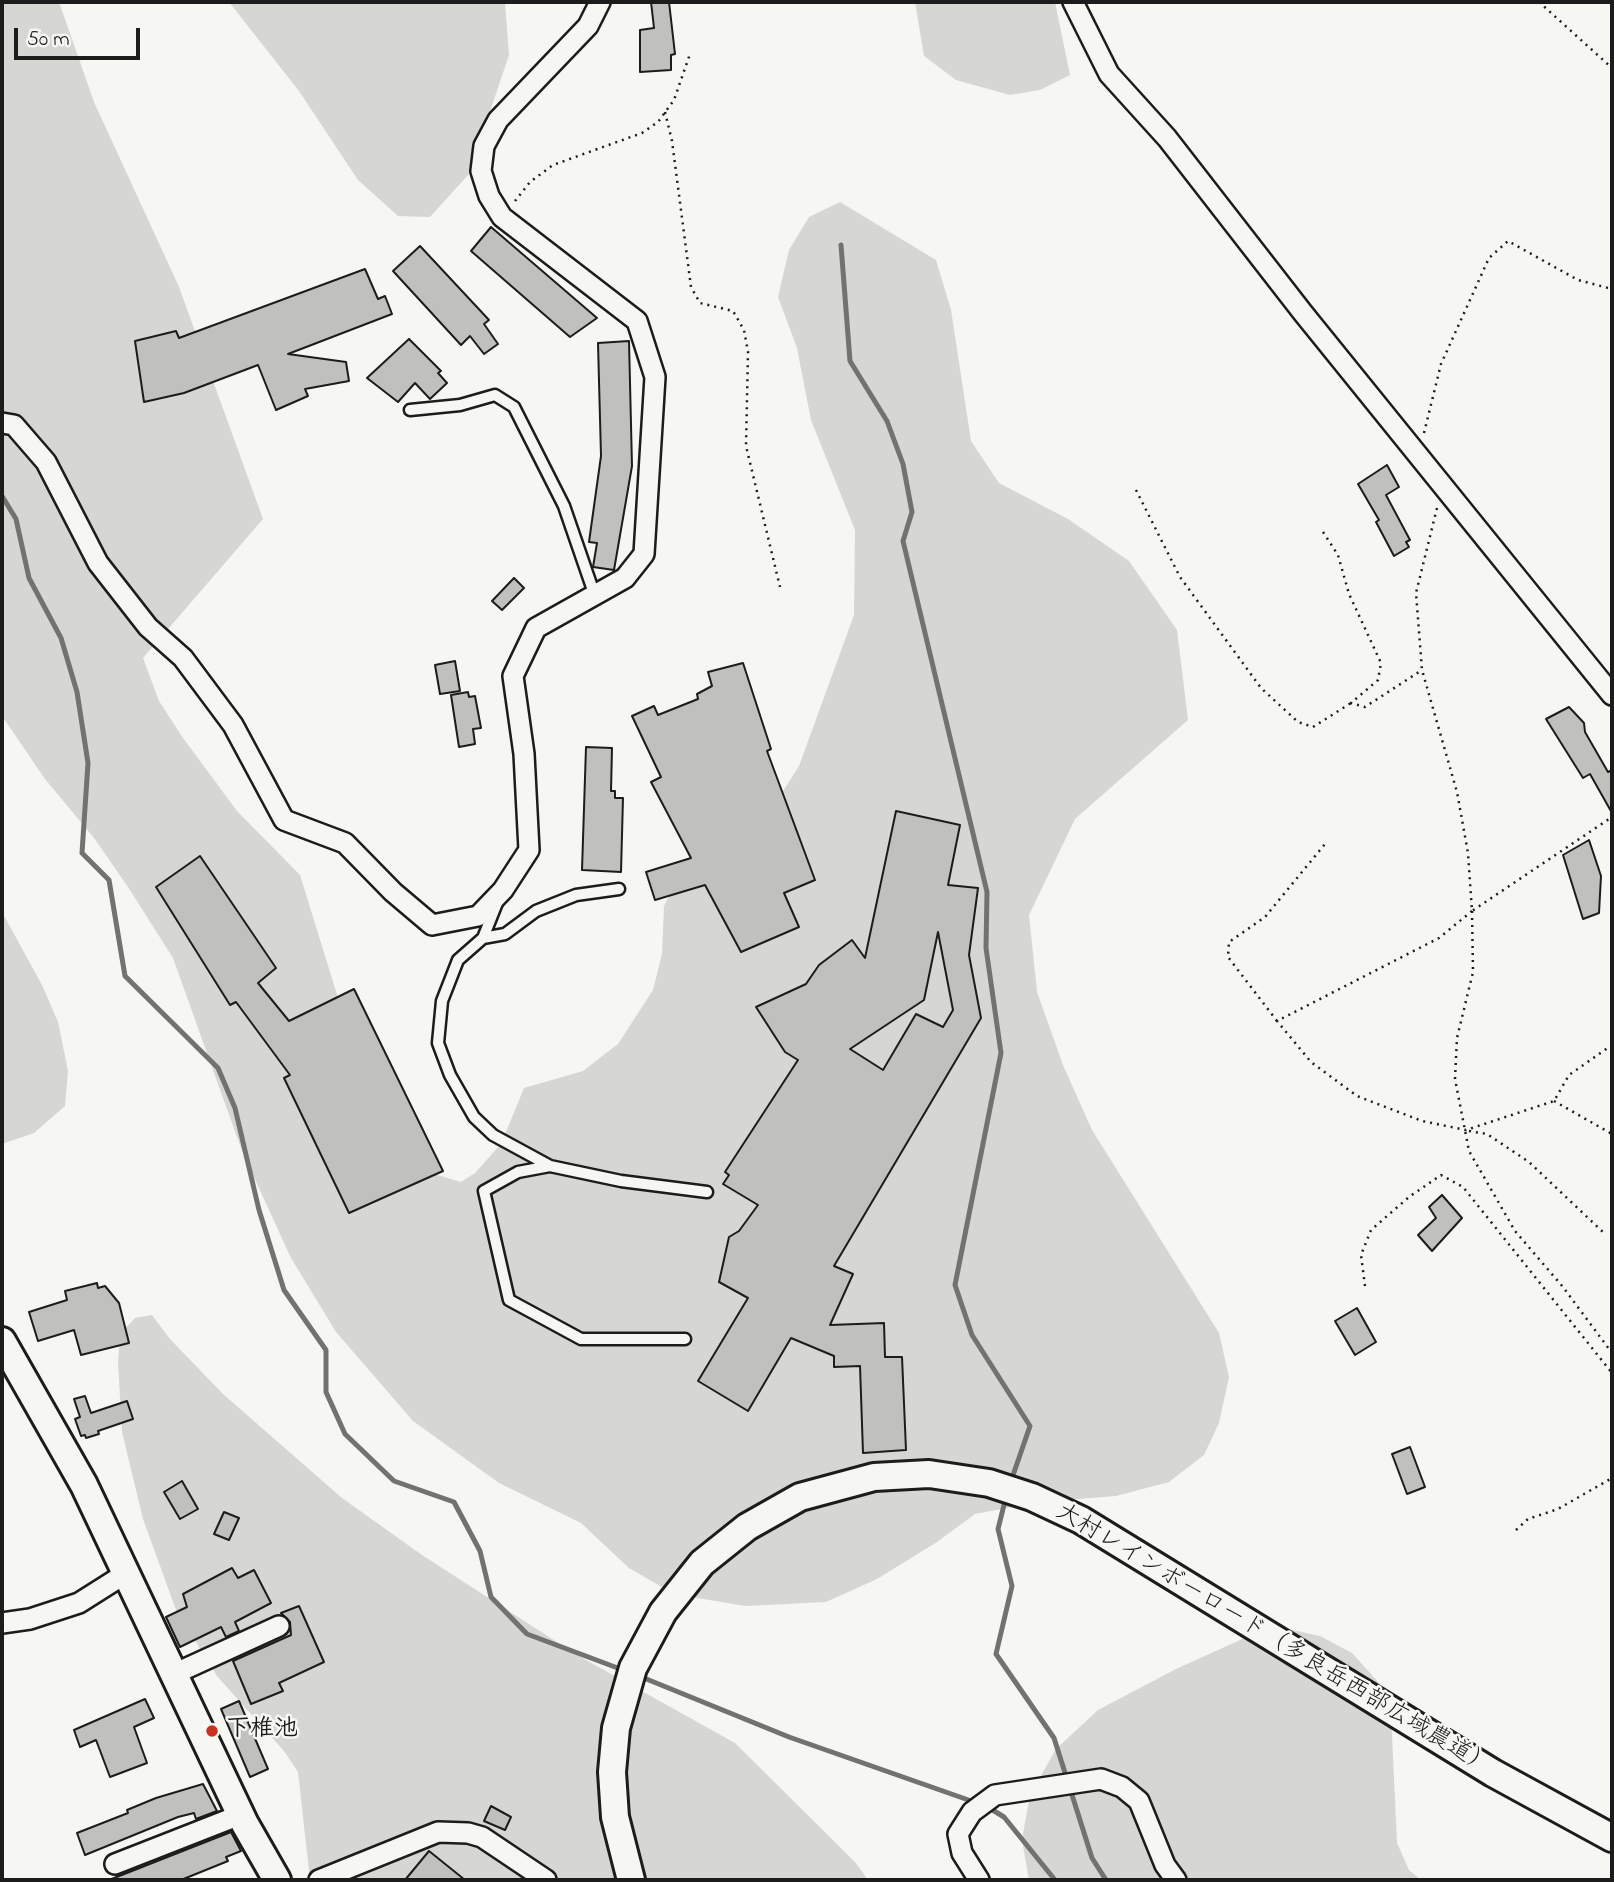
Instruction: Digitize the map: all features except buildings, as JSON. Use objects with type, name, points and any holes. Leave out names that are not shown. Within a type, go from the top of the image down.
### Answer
[{"type":"street","points":[[2,423],[14,425],[46,463],[98,564],[148,627],[183,658],[233,725],[284,820],[345,843],[393,892],[432,925],[478,916],[503,890],[529,850],[524,754],[513,676],[536,628],[625,578],[644,554],[655,377],[637,321],[502,217],[489,197],[481,172],[484,146],[498,120],[588,26],[600,2]]},
{"type":"street","points":[[1073,2],[1109,74],[1167,138],[1303,313],[1612,695]]},
{"type":"street","points":[[2,1340],[84,1485],[128,1572],[240,1815],[277,1880]]},
{"type":"street","name":"大村レインボーロード（多良岳西部広域農道）","points":[[631,1880],[615,1817],[612,1772],[615,1728],[633,1668],[663,1612],[702,1563],[747,1527],[800,1497],[874,1477],[929,1474],[989,1483],[1032,1497],[1081,1520],[1493,1773],[1612,1838]]},
{"type":"street","points":[[2,1623],[30,1619],[79,1603],[128,1572]]},
{"type":"street","points":[[174,1674],[279,1626]]},
{"type":"street","points":[[979,1880],[962,1853],[958,1834],[972,1812],[992,1798],[1101,1779],[1122,1787],[1139,1801],[1165,1865],[1176,1880]]},
{"type":"street","points":[[115,1864],[240,1815]]},
{"type":"street","points":[[319,1880],[438,1832],[468,1833],[482,1837],[546,1880]]},
{"type":"lane","points":[[410,410],[460,405],[495,395],[514,407],[564,506],[595,596]]},
{"type":"lane","points":[[483,937],[505,934],[536,911],[576,895],[619,889]]},
{"type":"lane","points":[[503,890],[483,937],[458,960],[442,1001],[438,1043],[450,1075],[474,1117],[493,1135],[550,1166],[621,1181],[707,1192]]},
{"type":"lane","points":[[550,1166],[517,1172],[484,1191],[509,1300],[580,1339],[685,1339]]},
{"type":"path","points":[[1539,2],[1612,68]]},
{"type":"path","points":[[502,217],[530,182],[553,165],[642,133],[658,122],[674,100],[690,54]]},
{"type":"path","points":[[665,112],[672,141],[691,287],[700,303],[733,312],[744,330],[748,352],[746,446],[780,587]]},
{"type":"path","points":[[1412,446],[1424,433],[1441,364],[1489,258],[1508,241],[1578,279],[1612,289]]},
{"type":"path","points":[[1444,488],[1434,516],[1416,593],[1422,670],[1457,792],[1468,853],[1473,972],[1457,1038],[1455,1079],[1469,1151],[1515,1231],[1563,1287],[1612,1353]]},
{"type":"path","points":[[1136,490],[1180,577],[1261,688],[1298,722],[1313,727],[1351,703],[1378,680],[1381,663],[1349,594],[1338,555],[1323,532]]},
{"type":"path","points":[[1351,703],[1365,707],[1422,670]]},
{"type":"path","points":[[1278,1021],[1439,938],[1472,911],[1612,817]]},
{"type":"path","points":[[1325,844],[1265,917],[1229,942],[1228,957],[1311,1062],[1357,1096],[1422,1121],[1487,1134],[1529,1162],[1605,1234]]},
{"type":"path","points":[[1466,1130],[1554,1101],[1569,1075],[1612,1045]]},
{"type":"path","points":[[1554,1101],[1612,1134]]},
{"type":"path","points":[[1365,1286],[1361,1255],[1371,1230],[1409,1196],[1441,1175],[1463,1187],[1612,1373]]},
{"type":"path","points":[[1516,1530],[1528,1519],[1558,1509],[1612,1478]]},
{"type":"shaded area","points":[[2,2],[59,2],[94,102],[179,287],[263,519],[143,658],[159,701],[237,811],[300,875],[347,1027],[434,1174],[461,1182],[475,1173],[501,1144],[524,1088],[583,1071],[618,1044],[653,990],[662,954],[664,906],[679,877],[764,821],[799,766],[854,615],[855,530],[811,420],[797,348],[778,297],[789,250],[809,217],[840,202],[936,260],[951,310],[971,441],[999,483],[1068,519],[1129,561],[1177,630],[1188,720],[1075,819],[1029,915],[1037,992],[1063,1065],[1092,1130],[1219,1333],[1229,1377],[1219,1423],[1204,1455],[1169,1482],[1116,1496],[1039,1502],[975,1514],[937,1542],[877,1579],[826,1602],[745,1606],[674,1594],[629,1568],[581,1523],[499,1483],[413,1421],[336,1332],[291,1258],[242,1151],[173,958],[94,838],[45,779],[2,716]]},
{"type":"shaded area","points":[[229,2],[505,2],[509,55],[469,174],[430,217],[398,216],[358,180],[299,91]]},
{"type":"shaded area","points":[[915,2],[1055,2],[1070,75],[1040,90],[1010,95],[956,80],[924,56]]},
{"type":"shaded area","points":[[2,912],[42,985],[58,1022],[68,1071],[65,1106],[34,1133],[2,1144]]},
{"type":"shaded area","points":[[152,1315],[170,1339],[223,1394],[342,1498],[422,1555],[577,1655],[735,1743],[855,1862],[868,1880],[310,1880],[298,1772],[284,1751],[217,1676],[176,1610],[143,1519],[122,1432],[118,1362],[120,1334],[135,1318]]},
{"type":"shaded area","points":[[1288,1629],[1320,1636],[1352,1653],[1380,1684],[1391,1713],[1397,1843],[1409,1870],[1421,1880],[1029,1880],[1022,1840],[1030,1795],[1056,1749],[1098,1710],[1176,1669],[1249,1636]]},
{"type":"waterway","points":[[841,245],[850,361],[887,421],[903,464],[912,512],[903,541],[987,892],[986,948],[1001,1053],[955,1285],[972,1335],[1030,1426],[1011,1481]]},
{"type":"waterway","points":[[2,496],[16,519],[29,578],[61,638],[77,692],[88,763],[82,853],[109,880],[125,976],[218,1068],[235,1108],[259,1210],[284,1290],[326,1350],[326,1392],[345,1434],[394,1481],[454,1502],[480,1551],[491,1597],[527,1634],[623,1670]]},
{"type":"waterway","points":[[1006,1497],[998,1529],[1012,1586],[996,1654],[1054,1738],[1092,1858],[1106,1880]]},
{"type":"waterway","points":[[639,1676],[789,1737],[977,1803]]},
{"type":"waterway","points":[[986,1806],[1004,1817],[1055,1880]]},
{"type":"place","name":"下椎池","points":[[212,1731]]}]
